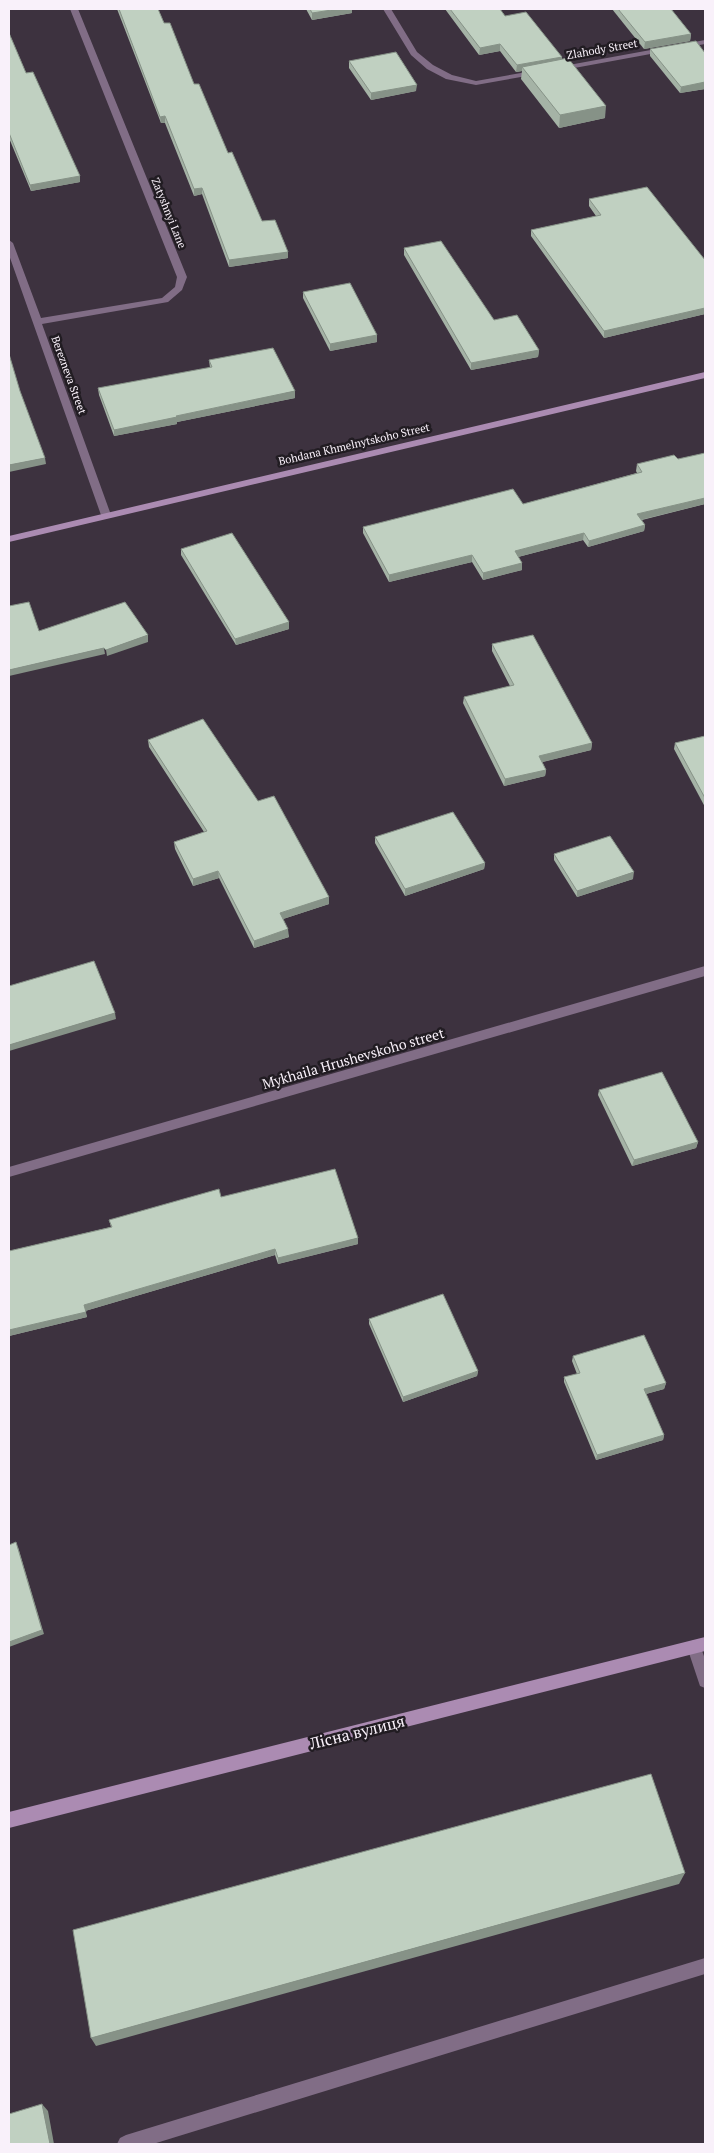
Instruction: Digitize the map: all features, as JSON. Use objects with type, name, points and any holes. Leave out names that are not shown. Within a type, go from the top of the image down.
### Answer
[{"type":"main road","name":"Bohdana Khmelnytskoho Street","points":[[9,539],[705,376]]},
{"type":"main road","name":"Лісна вулиця","points":[[9,1820],[699,1646]]},
{"type":"street","name":"Zatyshnyi Lane","points":[[36,322],[165,300],[179,288],[182,278],[74,9]]},
{"type":"street","points":[[387,9],[414,53],[430,67],[449,77],[476,83],[543,71]]},
{"type":"street","name":"Zlahody Street","points":[[552,70],[705,42]]},
{"type":"street","name":"Berezneva Street","points":[[9,243],[106,515]]},
{"type":"street","name":"Mykhaila Hrushevskoho street","points":[[9,1172],[705,971]]},
{"type":"street","points":[[699,1646],[705,1681]]},
{"type":"street","points":[[126,2144],[705,1966]]},
{"type":"building","points":[[119,9],[158,9],[164,23],[170,23],[194,84],[199,84],[228,153],[232,152],[262,221],[275,220],[288,252],[229,260],[202,188],[194,189],[165,116],[160,117]]},
{"type":"building","points":[[310,9],[338,9],[312,13]]},
{"type":"building","points":[[450,9],[500,9],[505,16],[526,12],[562,57],[517,65],[500,44],[480,48]]},
{"type":"building","points":[[618,9],[671,9],[691,34],[645,42]]},
{"type":"building","points":[[9,33],[26,73],[33,72],[80,176],[30,185],[9,133]]},
{"type":"building","points":[[696,41],[705,53],[705,82],[681,87],[650,49]]},
{"type":"building","points":[[396,52],[417,85],[371,93],[349,61]]},
{"type":"building","points":[[568,58],[606,106],[560,115],[522,67]]},
{"type":"building","points":[[647,187],[705,260],[705,308],[604,331],[531,230],[601,215],[589,199]]},
{"type":"building","points":[[441,241],[494,320],[517,315],[539,350],[471,363],[404,248]]},
{"type":"building","points":[[350,283],[377,335],[330,344],[303,292]]},
{"type":"building","points":[[273,348],[295,391],[114,430],[98,388],[212,367],[209,360]]},
{"type":"building","points":[[9,354],[20,391],[45,458],[9,465]]},
{"type":"building","points":[[705,453],[705,498],[637,514],[645,525],[589,541],[584,533],[515,551],[522,563],[483,573],[472,555],[389,575],[363,527],[513,489],[523,504],[642,472],[637,464],[674,455],[678,459]]},
{"type":"building","points":[[232,533],[289,622],[235,639],[181,549]]},
{"type":"building","points":[[29,602],[39,631],[125,602],[148,635],[106,650],[104,648],[9,670],[9,606]]},
{"type":"building","points":[[533,635],[592,743],[539,756],[546,770],[505,779],[464,697],[514,685],[492,644]]},
{"type":"building","points":[[203,719],[258,801],[274,796],[329,897],[280,913],[288,929],[254,941],[218,871],[193,879],[174,842],[207,831],[148,740]]},
{"type":"building","points":[[705,736],[705,798],[675,743]]},
{"type":"building","points":[[453,812],[485,863],[405,889],[375,837]]},
{"type":"building","points":[[610,836],[634,872],[577,891],[554,854]]},
{"type":"building","points":[[94,961],[115,1013],[9,1045],[9,986]]},
{"type":"building","points":[[662,1072],[698,1142],[634,1160],[599,1090]]},
{"type":"building","points":[[335,1169],[358,1238],[278,1258],[275,1249],[84,1305],[86,1312],[9,1330],[9,1251],[112,1227],[109,1220],[219,1189],[221,1197]]},
{"type":"building","points":[[443,1294],[478,1371],[403,1397],[369,1319]]},
{"type":"building","points":[[644,1335],[666,1383],[644,1389],[664,1435],[597,1455],[564,1377],[580,1373],[573,1356]]},
{"type":"building","points":[[16,1542],[42,1630],[9,1642],[9,1545]]},
{"type":"building","points":[[651,1774],[685,1873],[91,2038],[73,1930]]},
{"type":"building","points":[[42,2104],[50,2144],[9,2144],[9,2114]]}]
